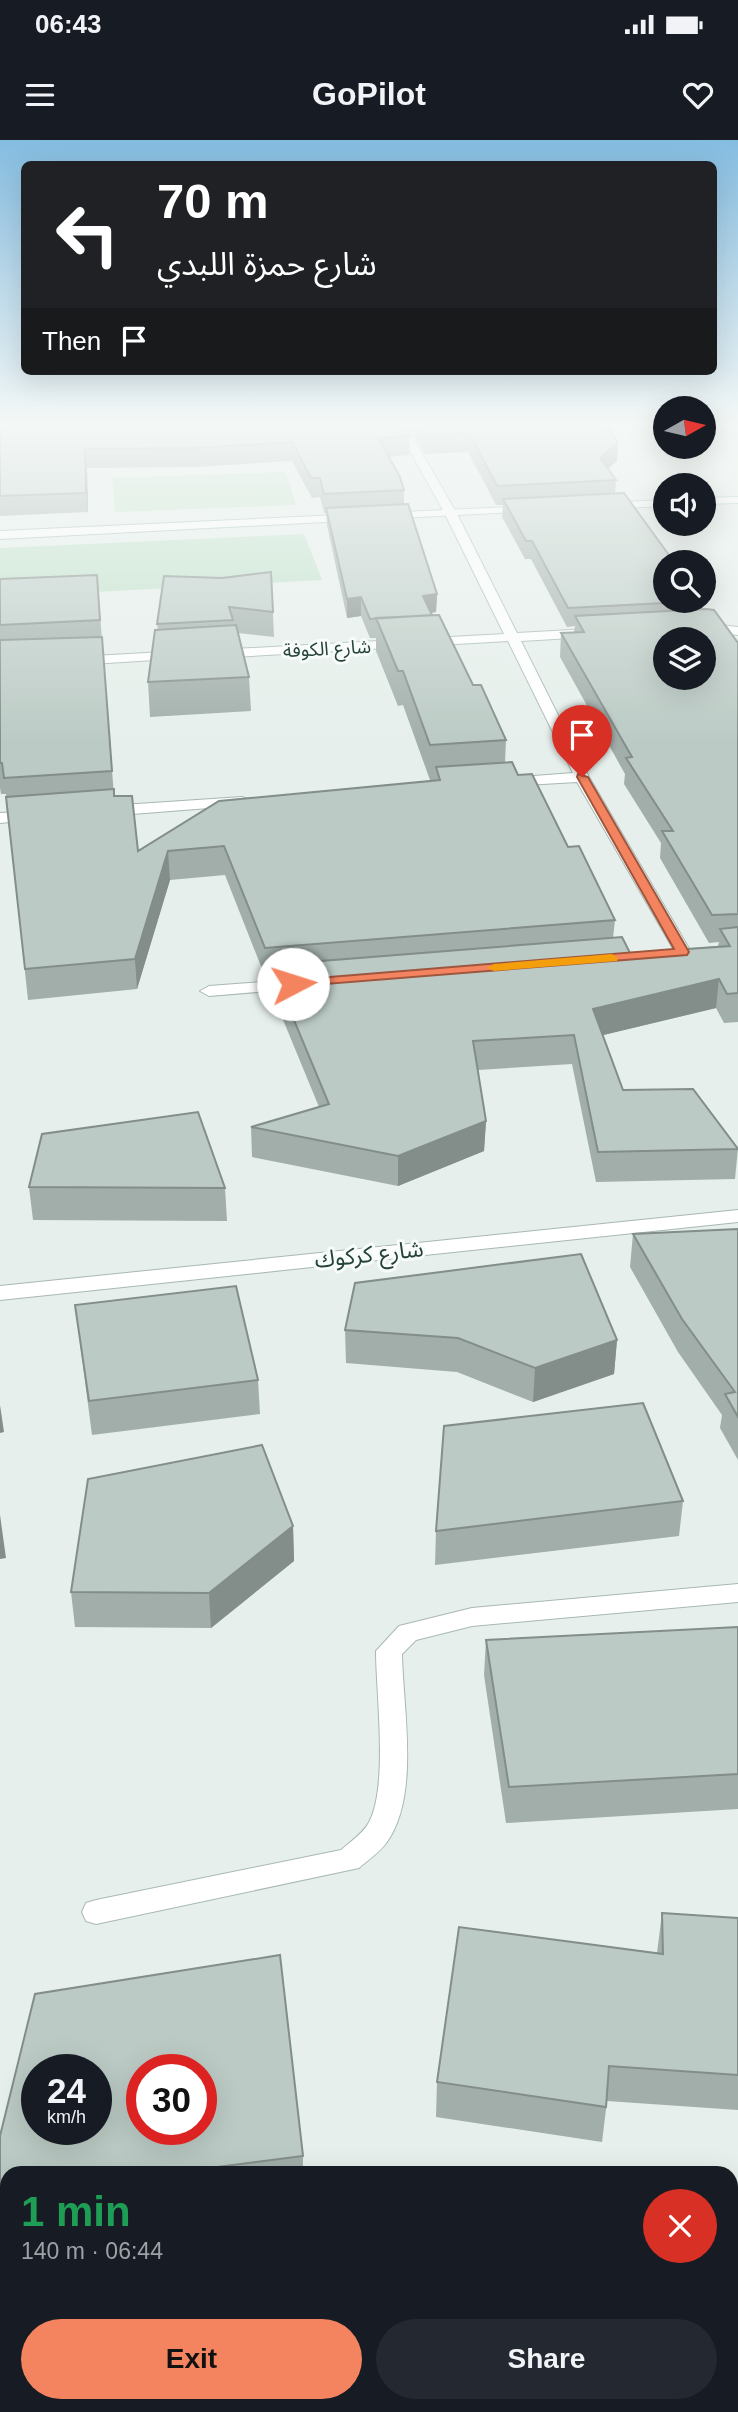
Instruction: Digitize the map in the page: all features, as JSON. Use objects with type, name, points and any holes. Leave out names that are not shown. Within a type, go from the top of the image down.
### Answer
[{"type":"street","points":[[0,535],[58,532]]},
{"type":"street","points":[[460,532],[582,777],[683,952]]},
{"type":"street","points":[[716,629],[738,631]]},
{"type":"street","name":"شارع الكوفة","points":[[56,662],[609,632]]},
{"type":"street","points":[[486,784],[582,777]]},
{"type":"street","points":[[89,812],[265,800]]},
{"type":"street","points":[[0,818],[51,815]]},
{"type":"street","points":[[209,991],[320,982]]},
{"type":"street","name":"شارع كركوك","points":[[0,1293],[738,1216]]},
{"type":"street","points":[[96,1912],[349,1860],[378,1832],[390,1796],[390,1651],[408,1633],[472,1617],[738,1593]]},
{"type":"green space","points":[[304,534],[322,580],[0,597],[0,548]]},
{"type":"building","points":[[332,532],[417,532],[437,594],[423,596],[432,615],[370,619],[361,597],[347,599]]},
{"type":"building","points":[[521,532],[652,532],[665,550],[653,550],[653,604],[568,608],[532,541],[526,541]]},
{"type":"building","points":[[271,572],[273,612],[229,607],[233,620],[157,624],[164,576],[222,578]]},
{"type":"building","points":[[97,575],[100,620],[0,625],[0,579]]},
{"type":"building","points":[[653,612],[716,613],[738,643],[738,914],[712,915],[662,831],[673,831],[626,758],[632,757],[561,633],[584,632],[575,616]]},
{"type":"building","points":[[439,615],[473,685],[481,685],[506,740],[430,745],[403,671],[398,671],[376,618]]},
{"type":"building","points":[[236,625],[249,677],[148,682],[155,630]]},
{"type":"building","points":[[102,637],[112,771],[4,778],[0,763],[0,640]]},
{"type":"building","points":[[512,762],[518,775],[532,774],[568,847],[579,846],[615,920],[265,948],[224,846],[168,851],[135,959],[25,969],[6,797],[114,789],[114,796],[132,796],[138,851],[219,801],[440,780],[436,767]]},
{"type":"building","points":[[738,927],[738,993],[727,994],[719,979],[593,1009],[623,1090],[693,1089],[738,1149],[598,1152],[574,1035],[473,1041],[486,1121],[398,1156],[251,1127],[329,1104],[271,965],[622,937],[630,953],[730,946],[720,929]]},
{"type":"building","points":[[198,1112],[225,1188],[29,1187],[42,1134]]},
{"type":"building","points":[[738,1229],[738,1417],[725,1394],[735,1392],[682,1319],[633,1234]]},
{"type":"building","points":[[581,1254],[617,1340],[535,1368],[458,1338],[345,1330],[355,1283]]},
{"type":"building","points":[[236,1286],[258,1380],[89,1401],[75,1305]]},
{"type":"building","points":[[643,1403],[683,1501],[436,1531],[444,1426]]},
{"type":"building","points":[[262,1445],[293,1526],[209,1593],[71,1592],[88,1479]]},
{"type":"building","points":[[738,1627],[738,1774],[509,1787],[486,1640]]},
{"type":"building","points":[[662,1913],[738,1918],[738,2075],[609,2066],[606,2107],[437,2082],[459,1927],[663,1954]]},
{"type":"building","points":[[280,1955],[303,2156],[225,2166],[0,2166],[0,2136],[35,1994]]},
{"type":"slow traffic","points":[[494,968],[612,958]]},
{"type":"route","points":[[293,984],[683,952],[582,777]]}]
